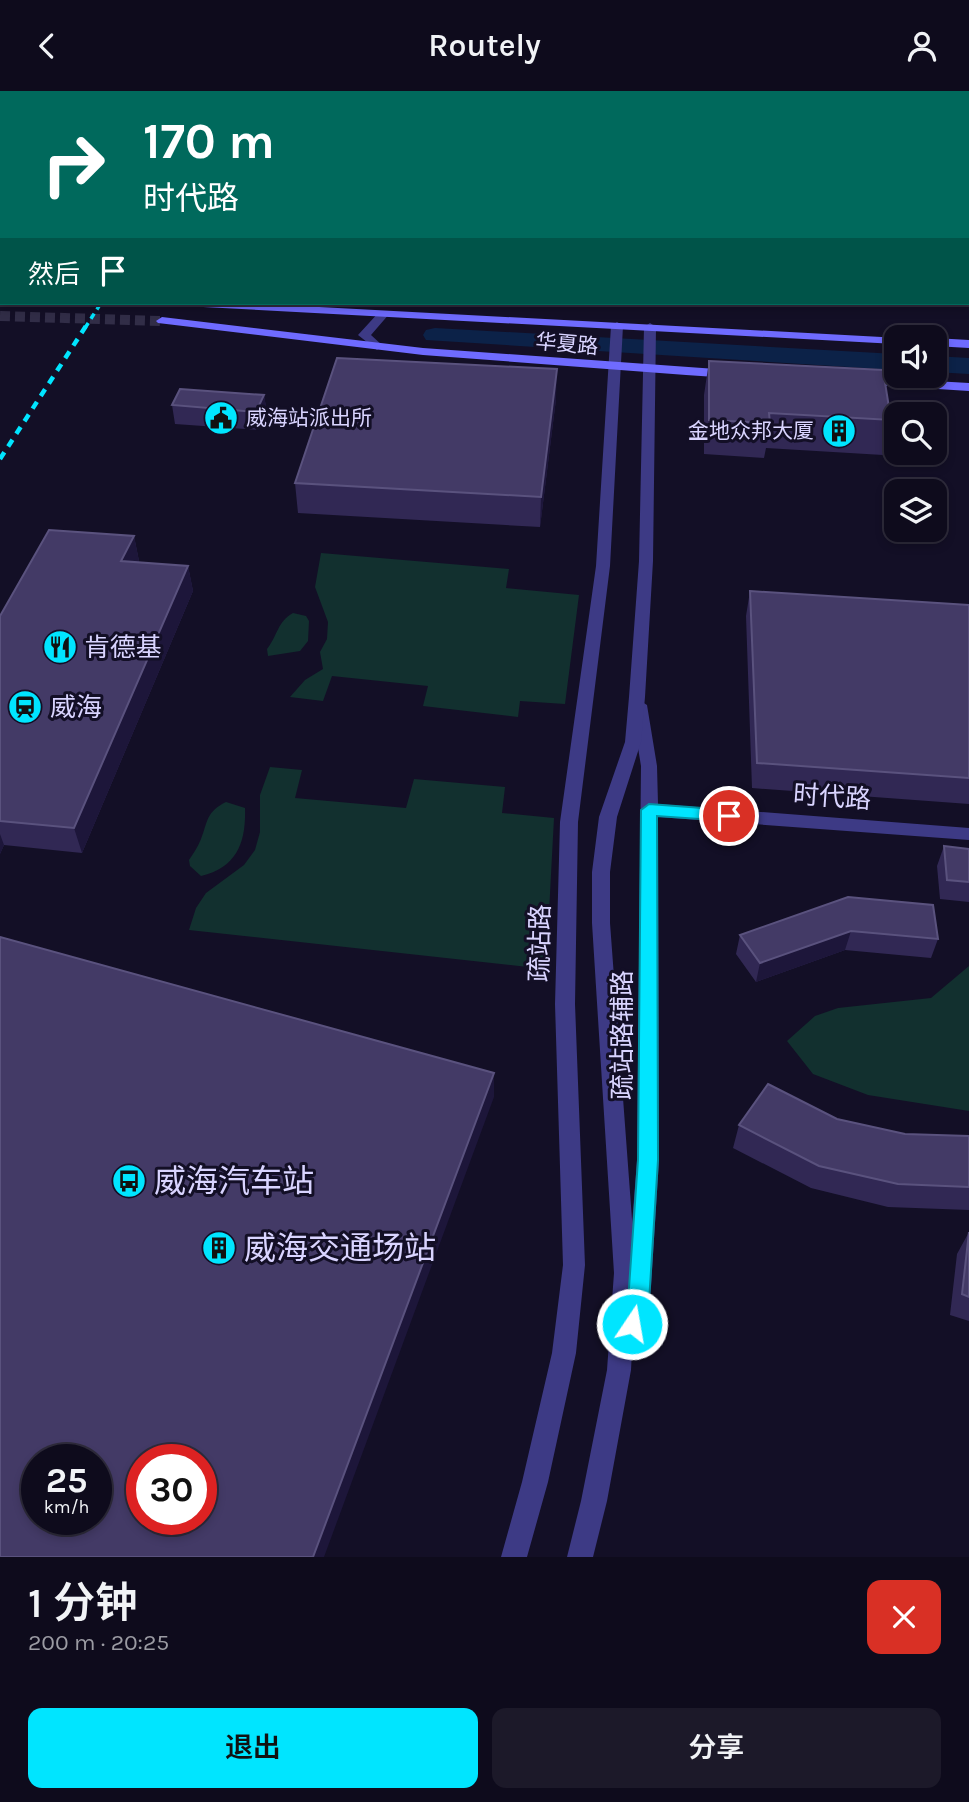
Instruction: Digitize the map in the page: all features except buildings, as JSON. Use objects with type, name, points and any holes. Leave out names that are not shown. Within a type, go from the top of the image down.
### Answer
[{"type":"main road","points":[[230,305],[233,326]]},
{"type":"main road","name":"华夏路","points":[[247,305],[617,329],[884,340]]},
{"type":"main road","name":"华夏路","points":[[162,321],[233,326],[377,347],[748,375]]},
{"type":"main road","points":[[947,343],[969,344]]},
{"type":"main road","points":[[845,380],[969,387]]},
{"type":"street","points":[[377,347],[364,335],[384,313]]},
{"type":"street","name":"疏站路","points":[[514,1557],[535,1482],[564,1353],[574,1265],[565,1004],[569,822],[603,566],[617,329]]},
{"type":"street","points":[[580,1557],[594,1501],[619,1370],[625,1273],[601,923],[601,872],[608,817],[633,742],[646,561],[650,330]]},
{"type":"street","name":"疏站路辅路","points":[[619,1370],[638,1302],[648,1160],[649,766],[637,697]]},
{"type":"street","name":"时代路","points":[[649,810],[969,834]]},
{"type":"green space","points":[[321,553],[509,569],[506,588],[579,595],[565,704],[520,701],[518,717],[423,706],[428,686],[332,676],[323,701],[290,697],[305,680],[323,669],[320,652],[327,639],[328,622],[315,587]]},
{"type":"green space","points":[[293,613],[306,616],[309,621],[308,641],[300,651],[268,656],[267,649],[281,625]]},
{"type":"green space","points":[[270,767],[302,770],[295,798],[406,808],[414,779],[505,787],[502,813],[554,818],[546,969],[189,930],[196,908],[206,893],[244,865],[255,850],[260,832],[260,795]]},
{"type":"green space","points":[[226,802],[245,808],[241,842],[224,866],[201,876],[190,866],[189,860],[200,842],[211,813]]},
{"type":"green space","points":[[969,966],[969,1111],[868,1095],[813,1074],[787,1041],[815,1016],[838,1008],[931,998]]},
{"type":"waterway","points":[[435,335],[884,361]]},
{"type":"waterway","points":[[947,365],[969,366]]},
{"type":"tunnel","points":[[0,316],[162,321]]},
{"type":"railway","points":[[85,328],[100,305]]},
{"type":"railway","points":[[0,459],[86,326]]},
{"type":"place","name":"威海站派出所","points":[[221,418]]},
{"type":"place","name":"金地众邦大厦","points":[[839,431]]},
{"type":"place","name":"肯德基","points":[[60,647]]},
{"type":"place","name":"威海","points":[[25,707]]},
{"type":"place","name":"威海汽车站","points":[[129,1181]]},
{"type":"place","name":"威海交通场站","points":[[219,1248]]},
{"type":"route","points":[[632,1324],[638,1302],[648,1160],[649,810],[729,816]]}]
